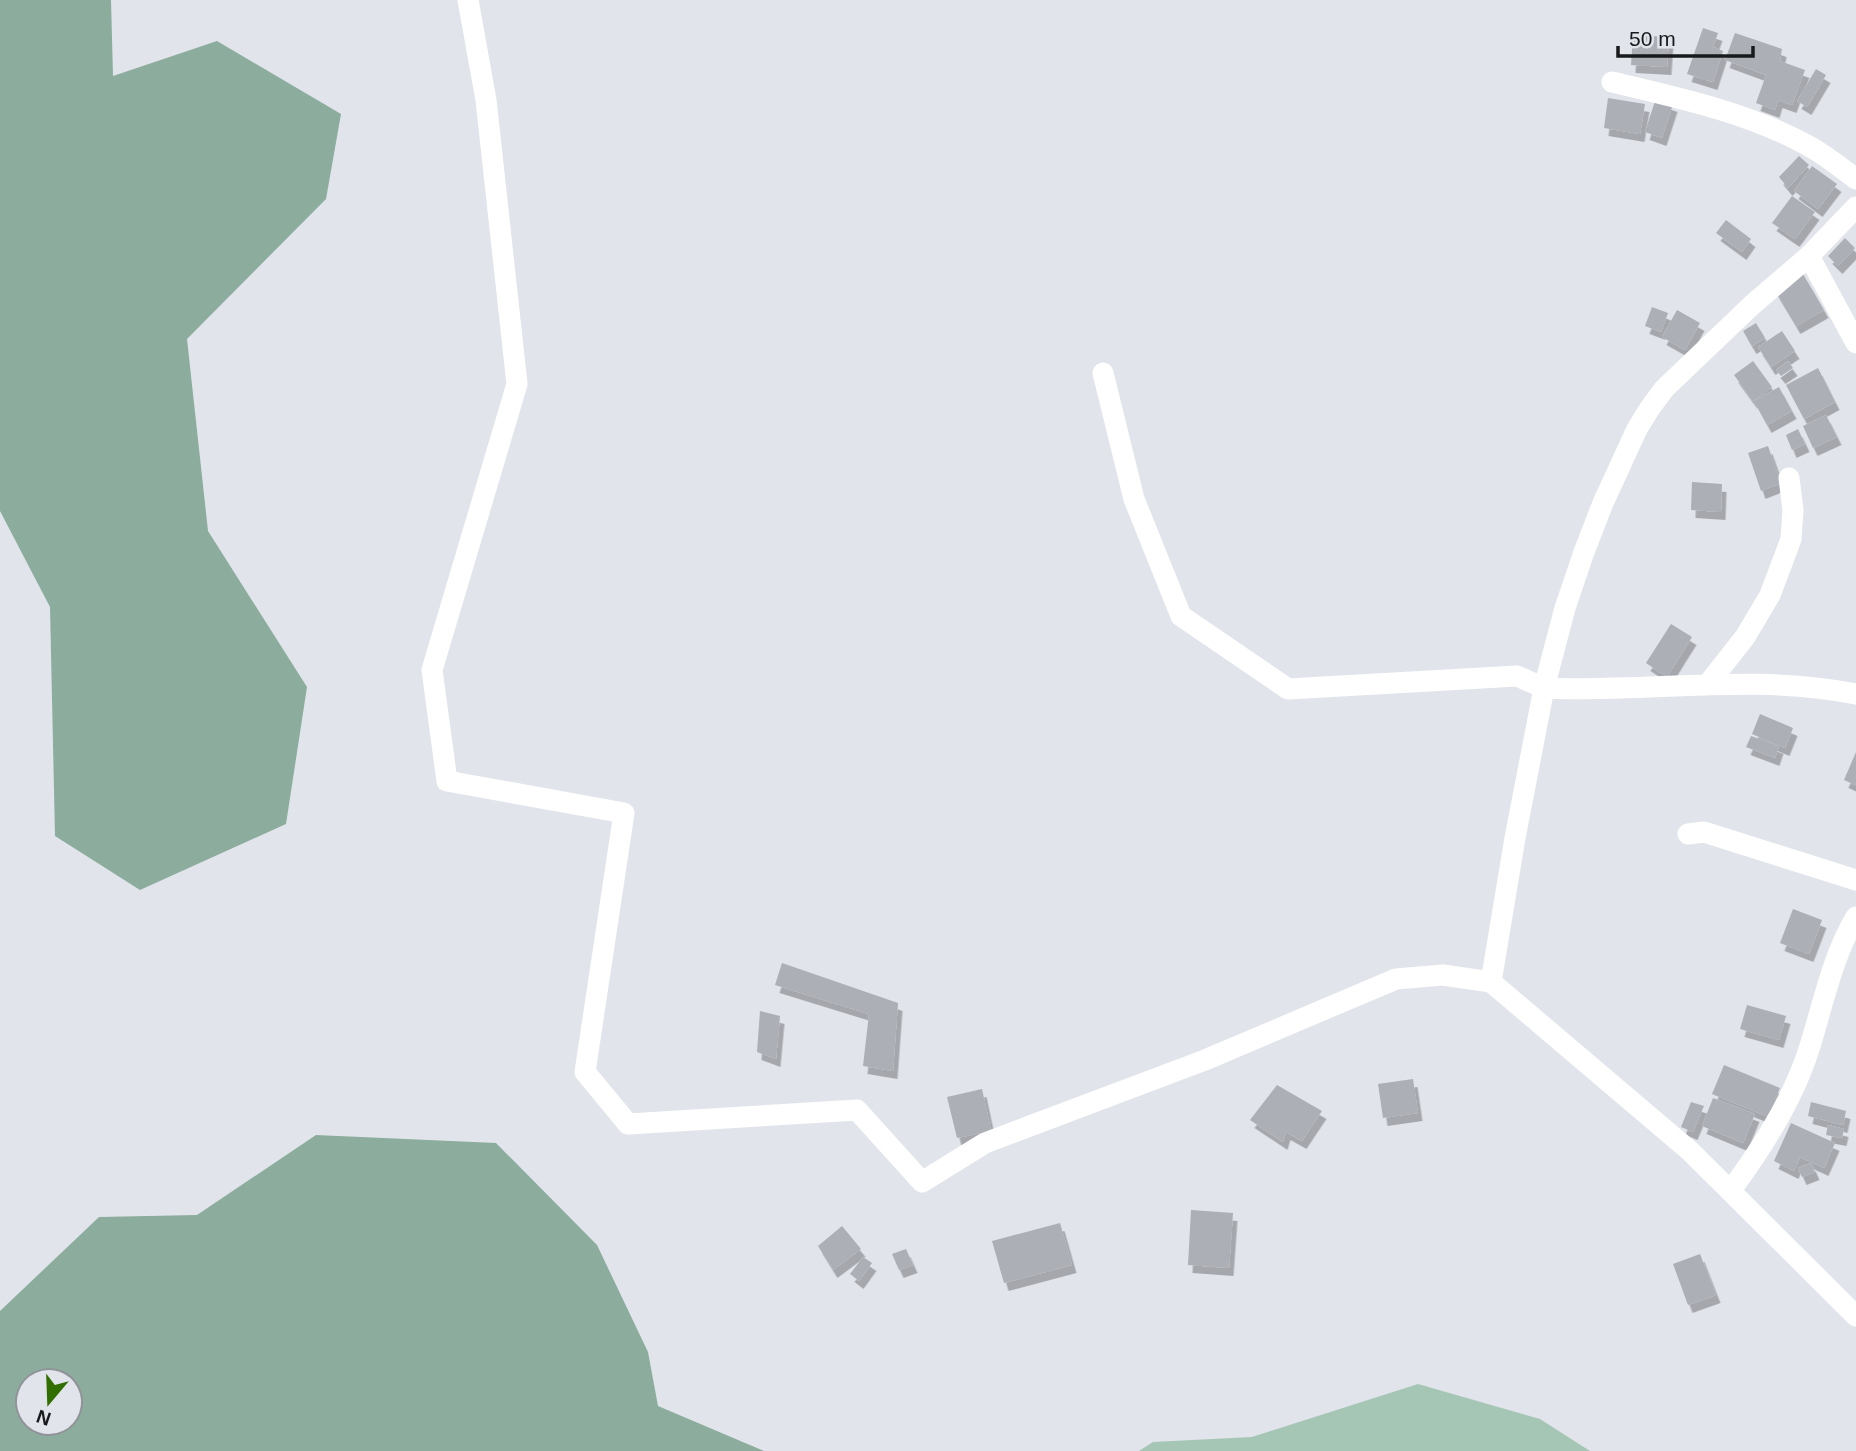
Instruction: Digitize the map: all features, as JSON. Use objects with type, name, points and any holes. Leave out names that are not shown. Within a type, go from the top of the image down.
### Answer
[{"type":"street","points":[[468,0],[486,100],[517,384],[432,670],[447,781],[624,813],[585,1072],[628,1124],[858,1110],[922,1182],[985,1143],[1205,1059],[1395,979],[1443,975],[1491,982],[1690,1151],[1856,1316]]},
{"type":"street","points":[[1612,82],[1706,104],[1757,121],[1809,146],[1856,179]]},
{"type":"street","points":[[1491,982],[1544,688],[1565,608],[1584,552],[1637,429],[1664,389],[1752,305],[1809,256],[1856,207]]},
{"type":"street","points":[[1809,256],[1854,332]]},
{"type":"street","points":[[1103,373],[1134,499],[1181,616],[1288,689],[1517,676],[1544,688],[1616,690],[1709,684],[1834,689],[1856,694]]},
{"type":"street","points":[[1709,684],[1745,637],[1770,595],[1791,539],[1793,510],[1789,478]]},
{"type":"street","points":[[1688,834],[1703,832],[1856,880]]},
{"type":"street","points":[[1731,1189],[1763,1146],[1796,1083],[1809,1050],[1832,971],[1856,917]]},
{"type":"green space","points":[[0,0],[111,0],[113,76],[217,41],[341,114],[326,199],[187,339],[208,531],[307,687],[286,824],[140,890],[55,836],[50,607],[0,511]]},
{"type":"green space","points":[[316,1135],[496,1143],[597,1245],[648,1352],[658,1406],[764,1451],[0,1451],[0,1311],[99,1217],[197,1215]]},
{"type":"green space","points":[[1418,1384],[1540,1419],[1590,1451],[1139,1451],[1153,1442],[1252,1437]]},
{"type":"building","points":[[1703,28],[1718,33],[1713,47],[1723,51],[1713,82],[1687,74]]},
{"type":"building","points":[[1735,33],[1782,49],[1780,61],[1805,70],[1792,105],[1778,100],[1775,110],[1756,103],[1766,75],[1725,60]]},
{"type":"building","points":[[1633,35],[1669,37],[1667,67],[1631,65]]},
{"type":"building","points":[[1816,69],[1826,75],[1807,107],[1797,101]]},
{"type":"building","points":[[1608,98],[1645,104],[1640,134],[1604,128]]},
{"type":"building","points":[[1656,98],[1673,104],[1662,138],[1645,132]]},
{"type":"building","points":[[1799,156],[1809,165],[1788,188],[1779,177]]},
{"type":"building","points":[[1812,166],[1837,184],[1818,209],[1794,191]]},
{"type":"building","points":[[1792,196],[1815,212],[1795,239],[1772,223]]},
{"type":"building","points":[[1726,220],[1751,239],[1742,252],[1716,233]]},
{"type":"building","points":[[1845,238],[1855,248],[1838,266],[1828,256]]},
{"type":"building","points":[[1803,274],[1824,310],[1796,326],[1775,291]]},
{"type":"building","points":[[1652,307],[1668,313],[1661,332],[1645,326]]},
{"type":"building","points":[[1677,310],[1700,323],[1685,350],[1662,337]]},
{"type":"building","points":[[1756,323],[1765,338],[1752,346],[1743,331]]},
{"type":"building","points":[[1782,331],[1795,351],[1771,367],[1758,347]]},
{"type":"building","points":[[1753,361],[1772,387],[1753,401],[1734,375]]},
{"type":"building","points":[[1788,361],[1793,368],[1781,376],[1776,370]]},
{"type":"building","points":[[1818,368],[1835,402],[1804,419],[1786,385]]},
{"type":"building","points":[[1779,387],[1792,411],[1767,425],[1754,401]]},
{"type":"building","points":[[1826,415],[1837,437],[1813,448],[1803,426]]},
{"type":"building","points":[[1798,429],[1805,444],[1792,450],[1786,435]]},
{"type":"building","points":[[1768,446],[1781,483],[1761,491],[1748,453]]},
{"type":"building","points":[[1692,482],[1722,484],[1721,512],[1691,510]]},
{"type":"building","points":[[1671,624],[1692,637],[1667,677],[1646,663]]},
{"type":"building","points":[[1760,714],[1793,728],[1785,748],[1752,734]]},
{"type":"building","points":[[1751,736],[1779,746],[1775,758],[1746,747]]},
{"type":"building","points":[[1856,752],[1856,782],[1855,785],[1844,780]]},
{"type":"building","points":[[1793,909],[1822,920],[1809,954],[1780,943]]},
{"type":"building","points":[[782,963],[898,1003],[893,1071],[863,1066],[869,1014],[775,985]]},
{"type":"building","points":[[1747,1005],[1786,1016],[1779,1040],[1740,1029]]},
{"type":"building","points":[[760,1011],[780,1016],[776,1059],[757,1052]]},
{"type":"building","points":[[1724,1065],[1780,1088],[1769,1117],[1712,1094]]},
{"type":"building","points":[[1413,1079],[1418,1113],[1383,1118],[1378,1084]]},
{"type":"building","points":[[1277,1085],[1322,1111],[1302,1141],[1286,1132],[1283,1142],[1250,1120]]},
{"type":"building","points":[[982,1089],[991,1131],[957,1138],[947,1097]]},
{"type":"building","points":[[1713,1098],[1755,1114],[1743,1143],[1702,1126]]},
{"type":"building","points":[[1691,1102],[1704,1106],[1693,1132],[1681,1127]]},
{"type":"building","points":[[1811,1102],[1846,1111],[1843,1125],[1808,1116]]},
{"type":"building","points":[[1791,1123],[1835,1143],[1824,1168],[1800,1157],[1794,1171],[1774,1161]]},
{"type":"building","points":[[1828,1125],[1844,1129],[1842,1138],[1826,1135]]},
{"type":"building","points":[[1811,1163],[1815,1172],[1802,1177],[1798,1168]]},
{"type":"building","points":[[1191,1210],[1233,1213],[1229,1268],[1188,1265]]},
{"type":"building","points":[[1060,1223],[1072,1265],[1004,1283],[992,1241]]},
{"type":"building","points":[[842,1226],[861,1249],[833,1270],[818,1246]]},
{"type":"building","points":[[906,1249],[913,1265],[899,1270],[892,1254]]},
{"type":"building","points":[[1700,1254],[1716,1295],[1688,1305],[1673,1264]]},
{"type":"building","points":[[863,1257],[872,1263],[859,1281],[850,1274]]}]
